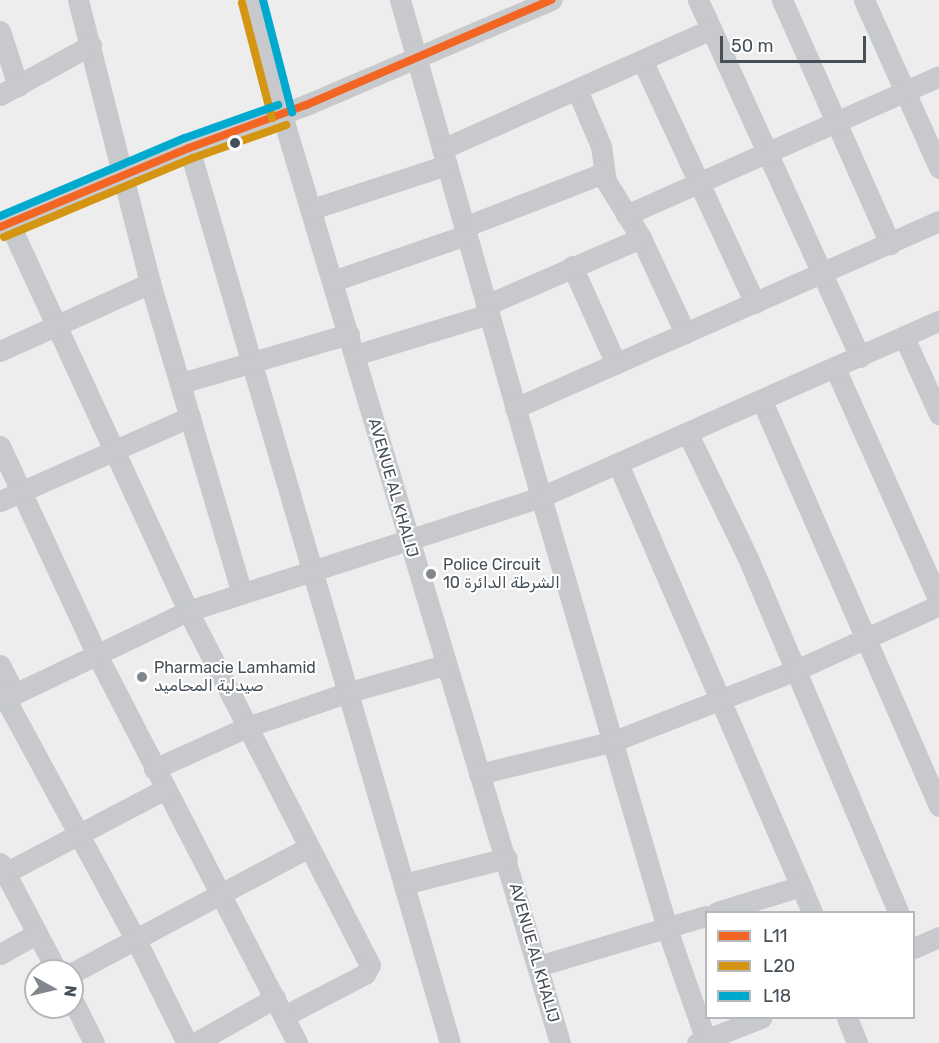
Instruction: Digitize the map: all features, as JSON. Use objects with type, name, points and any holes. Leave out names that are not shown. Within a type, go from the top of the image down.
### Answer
[{"type":"street","points":[[78,0],[150,283],[242,593]]},
{"type":"street","name":"AVENUE AL KHALIJ","points":[[252,0],[282,115],[349,334],[444,665],[507,858],[560,1043]]},
{"type":"street","points":[[400,0],[515,408],[667,929],[703,1042],[756,1019]]},
{"type":"street","points":[[195,1043],[370,969],[188,612],[56,325],[5,225],[189,148],[282,115],[550,0]]},
{"type":"street","points":[[698,0],[860,357]]},
{"type":"street","points":[[782,0],[890,244]]},
{"type":"street","points":[[864,0],[939,168]]},
{"type":"street","points":[[312,209],[445,157],[577,90],[711,29]]},
{"type":"street","points":[[0,31],[9,91],[91,45]]},
{"type":"street","points":[[642,60],[755,303]]},
{"type":"street","points":[[626,215],[767,150],[939,76]]},
{"type":"street","points":[[577,90],[601,146],[603,173],[641,238],[685,333]]},
{"type":"street","points":[[189,148],[310,571],[450,1043]]},
{"type":"street","points":[[333,281],[465,231],[603,173]]},
{"type":"street","points":[[515,408],[939,221]]},
{"type":"street","points":[[355,355],[487,309],[572,266],[641,238]]},
{"type":"street","points":[[572,266],[616,364]]},
{"type":"street","points":[[0,351],[150,283]]},
{"type":"street","points":[[6,697],[188,612],[541,497],[619,466],[939,321]]},
{"type":"street","points":[[181,383],[349,334]]},
{"type":"street","points":[[904,337],[939,414]]},
{"type":"street","points":[[835,368],[939,600]]},
{"type":"street","points":[[762,401],[939,806]]},
{"type":"street","points":[[0,501],[114,453],[190,417]]},
{"type":"street","points":[[688,435],[748,558],[898,911]]},
{"type":"street","points":[[0,446],[96,653],[154,769],[222,892],[297,1043]]},
{"type":"street","points":[[619,466],[812,911]]},
{"type":"street","points":[[479,774],[614,741],[720,702],[939,605]]},
{"type":"street","points":[[0,665],[6,697],[77,834],[136,940],[187,1043]]},
{"type":"street","points":[[154,769],[247,727],[346,693],[444,665]]},
{"type":"street","points":[[50,959],[3,868],[77,834],[165,789]]},
{"type":"street","points":[[84,968],[309,847]]},
{"type":"street","points":[[404,884],[507,858]]},
{"type":"street","points":[[720,911],[801,886]]},
{"type":"street","points":[[538,966],[705,916]]},
{"type":"street","points":[[0,954],[36,934]]},
{"type":"street","points":[[915,948],[939,937]]},
{"type":"street","points":[[82,1019],[94,1043]]},
{"type":"street","points":[[848,1019],[857,1043]]},
{"type":"transit line","name":"L18","points":[[263,0],[292,112]]},
{"type":"transit line","name":"L11","points":[[0,227],[189,148],[306,105],[551,0]]},
{"type":"transit line","name":"L20","points":[[242,3],[272,118]]},
{"type":"transit line","name":"L18","points":[[0,216],[185,138],[278,105]]},
{"type":"transit line","name":"L20","points":[[4,237],[193,158],[286,125]]},
{"type":"place","name":"Police Circuit 10 الشرطة الدائرة","points":[[431,574]]},
{"type":"place","name":"Pharmacie Lamhamid صيدلية المحاميد","points":[[142,677]]}]
